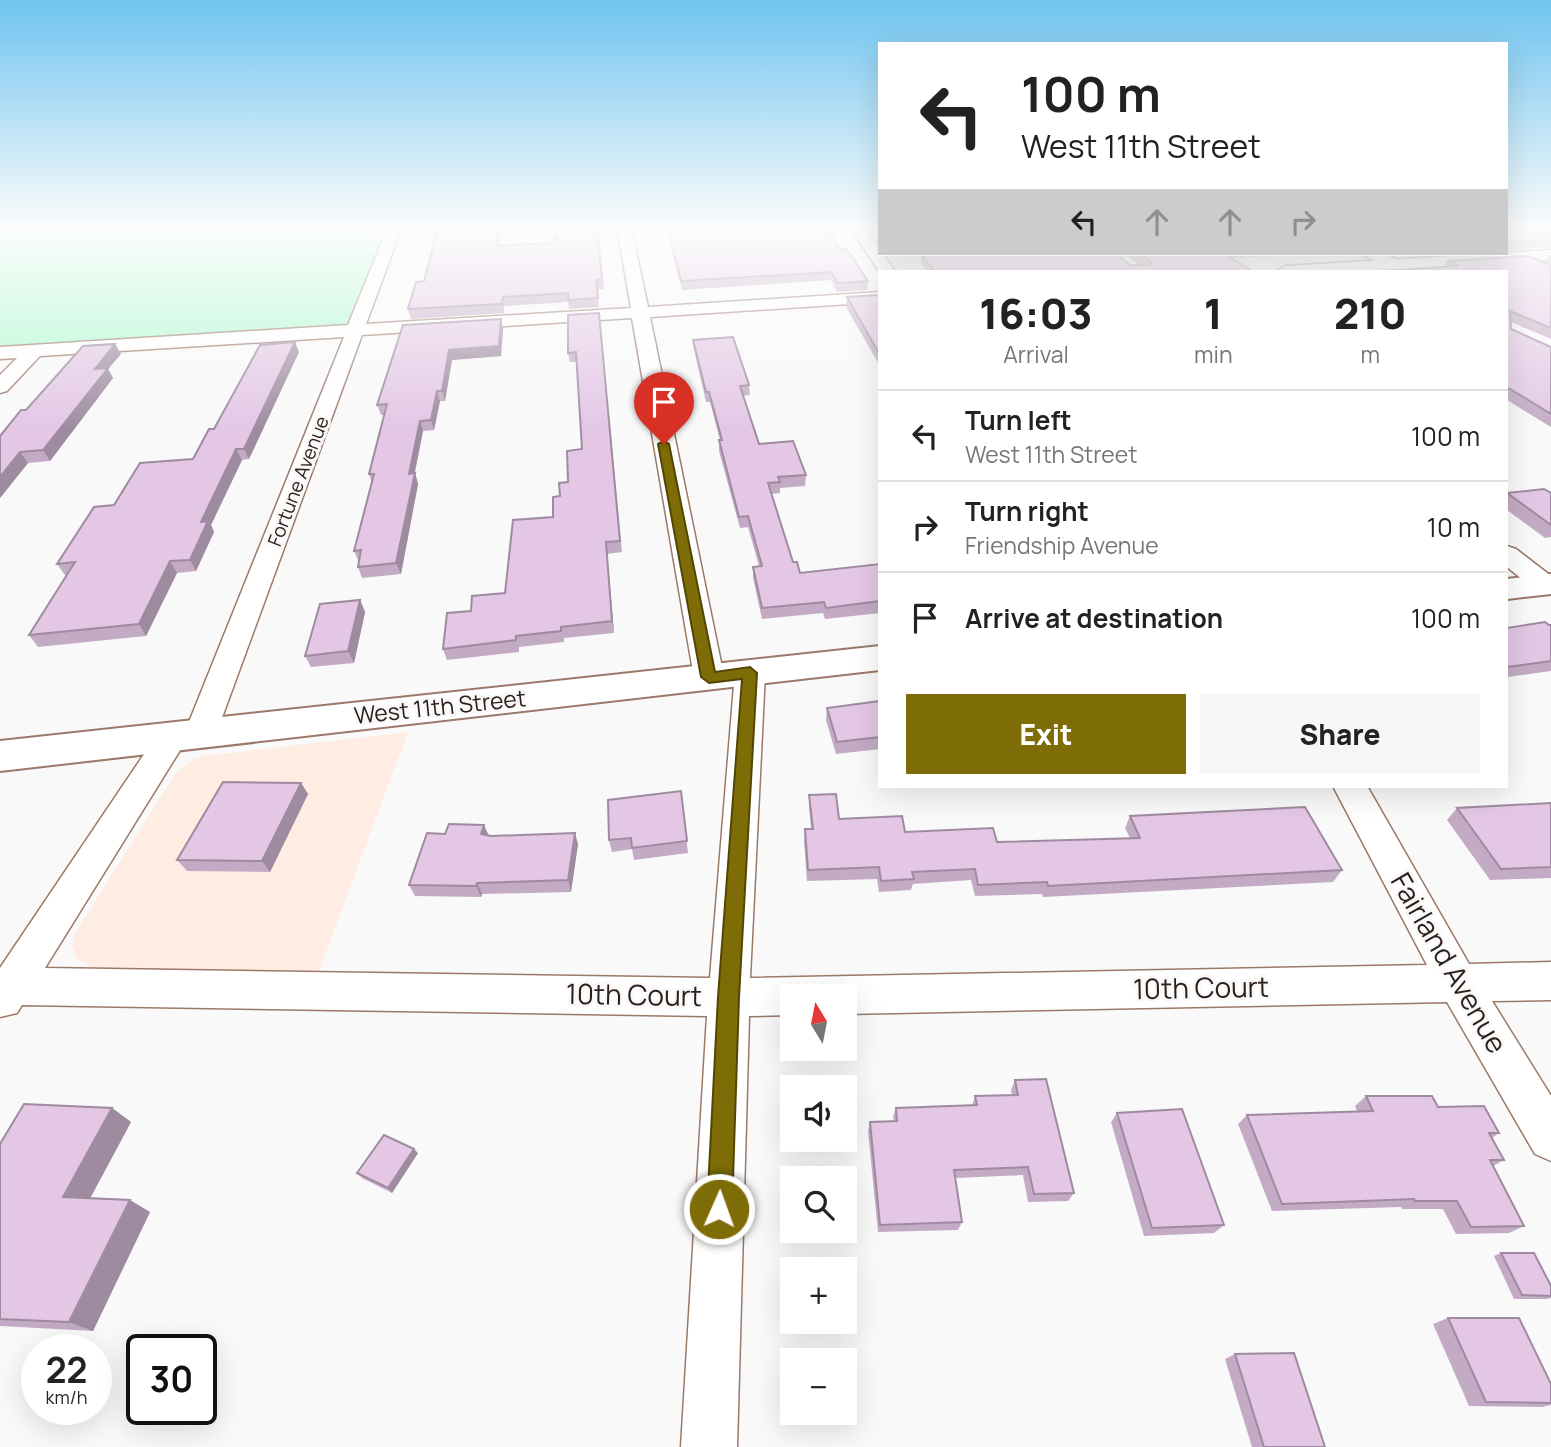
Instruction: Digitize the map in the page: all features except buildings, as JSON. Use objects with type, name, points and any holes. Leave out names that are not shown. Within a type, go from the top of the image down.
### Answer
[{"type":"main road","points":[[1508,589],[1548,584]]},
{"type":"main road","name":"West 11th Street","points":[[0,756],[878,658]]},
{"type":"street","name":"Fortune Avenue","points":[[6,995],[186,736],[370,295]]},
{"type":"street","points":[[636,295],[729,675],[729,997],[709,1447]]},
{"type":"street","points":[[0,353],[878,297]]},
{"type":"street","points":[[0,387],[34,351]]},
{"type":"street","points":[[1508,556],[1548,584]]},
{"type":"street","name":"Fairland Avenue","points":[[1351,788],[1458,983],[1551,1138]]},
{"type":"street","name":"10th Court","points":[[6,995],[729,997],[1551,981]]},
{"type":"shaded area","points":[[408,732],[319,971],[94,968],[77,959],[72,945],[74,935],[175,774],[192,760],[204,756]]},
{"type":"green space","points":[[0,295],[360,295],[349,321],[341,327],[0,349]]},
{"type":"route","points":[[664,444],[709,677],[750,673],[729,997],[719,1209]]}]
